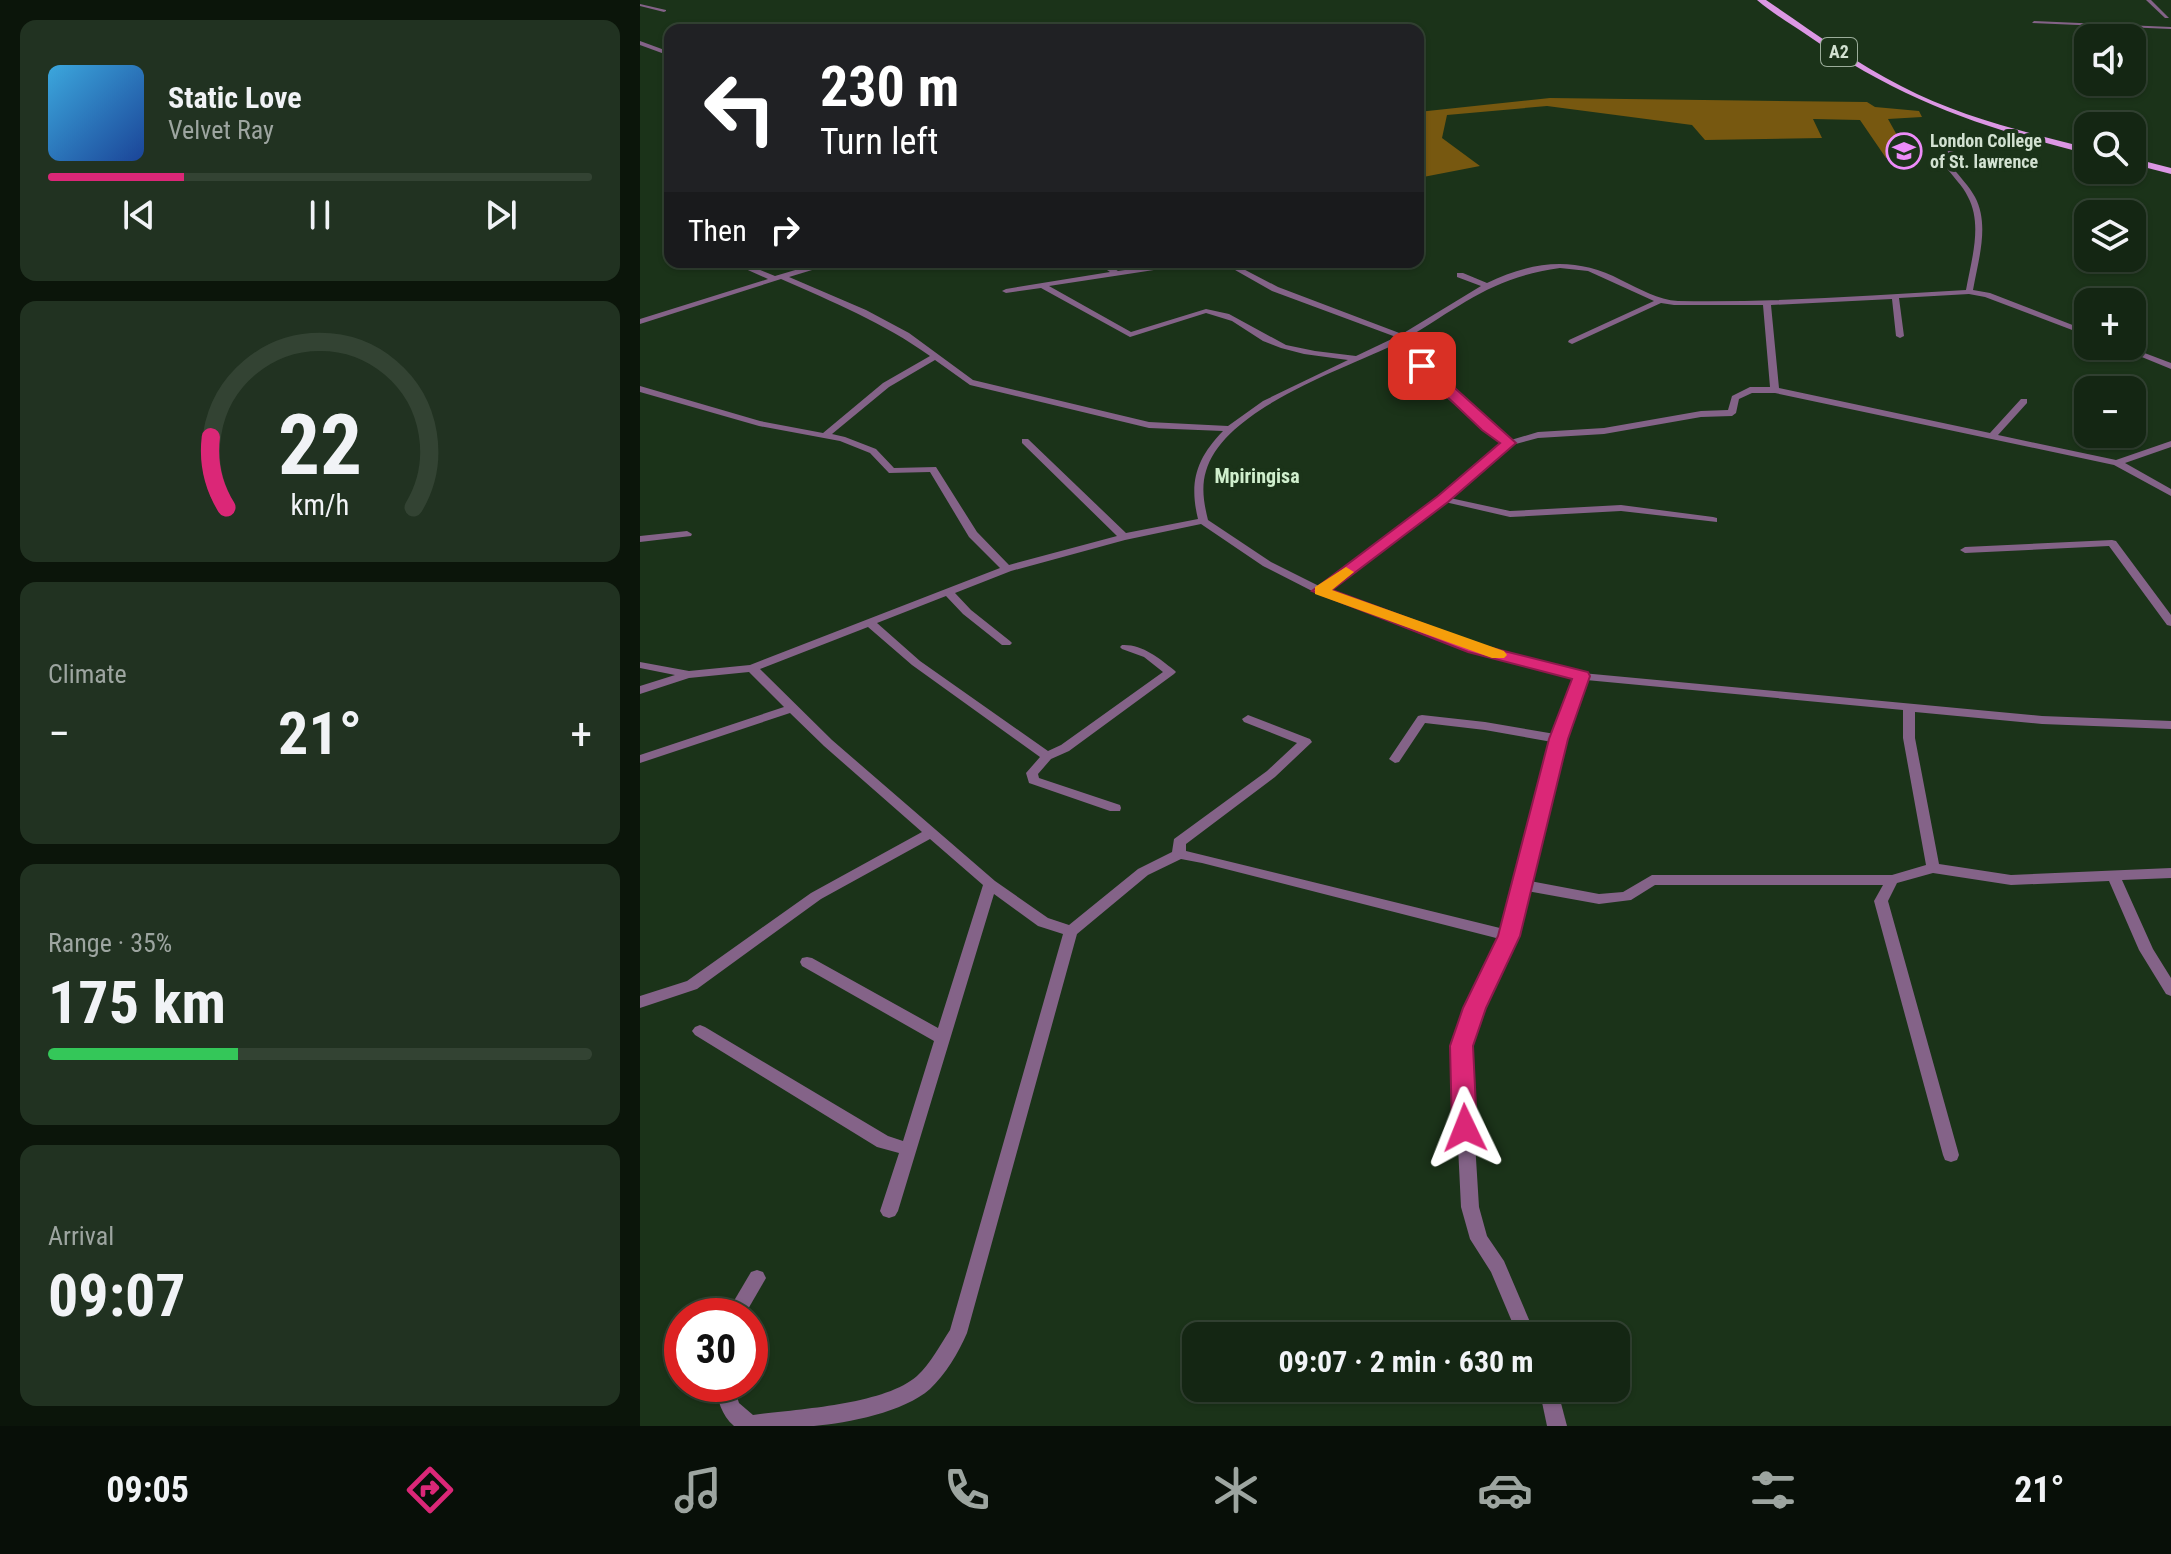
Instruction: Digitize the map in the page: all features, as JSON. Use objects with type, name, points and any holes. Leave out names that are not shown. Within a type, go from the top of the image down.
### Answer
[{"type":"main road","name":"A2","points":[[1761,0],[1896,87],[1976,120],[2074,148]]},
{"type":"main road","points":[[2146,165],[2171,171]]},
{"type":"street","points":[[1976,0],[2010,0]]},
{"type":"street","points":[[2148,0],[2167,17]]},
{"type":"street","points":[[640,5],[664,11]]},
{"type":"street","points":[[2034,22],[2171,28]]},
{"type":"street","points":[[640,43],[664,52]]},
{"type":"street","points":[[1969,292],[1978,231],[1970,194],[1949,167],[1951,149],[1973,142],[2042,140]]},
{"type":"street","points":[[1659,301],[1620,280],[1573,265],[1529,271],[1487,286],[1402,337],[1289,393],[1230,429],[1199,473],[1195,488],[1203,521],[1267,564],[1320,591],[1474,649],[1582,676],[2042,720],[2171,725]]},
{"type":"street","points":[[750,268],[863,312],[906,335],[933,358],[970,382],[1149,425],[1230,429]]},
{"type":"street","points":[[640,322],[810,268]]},
{"type":"street","points":[[1109,268],[1117,273]]},
{"type":"street","points":[[1006,291],[1153,268]]},
{"type":"street","points":[[1237,268],[1275,289],[1402,337]]},
{"type":"street","points":[[1460,275],[1487,286]]},
{"type":"street","points":[[1044,287],[1130,335],[1214,311],[1249,325],[1275,344],[1357,359]]},
{"type":"street","points":[[1572,342],[1659,301],[1767,303],[1969,292],[1987,295],[2074,329]]},
{"type":"street","points":[[1895,295],[1900,336]]},
{"type":"street","points":[[1767,303],[1775,390]]},
{"type":"street","points":[[1402,337],[1404,347],[1440,384],[1509,443]]},
{"type":"street","points":[[2146,356],[2171,366]]},
{"type":"street","points":[[825,436],[886,385],[933,358]]},
{"type":"street","points":[[640,389],[759,423],[842,439],[873,451],[892,471],[933,469],[974,539],[1007,569]]},
{"type":"street","points":[[1320,591],[1443,499],[1509,443],[1538,435],[1604,431],[1701,414],[1732,413],[1735,398],[1742,392],[1775,390],[2117,463],[2171,493]]},
{"type":"street","points":[[1991,437],[2024,401]]},
{"type":"street","points":[[1025,441],[1124,537]]},
{"type":"street","points":[[2117,463],[2171,444]]},
{"type":"street","points":[[1443,499],[1510,514],[1621,508],[1713,520]]},
{"type":"street","points":[[640,690],[688,675],[752,668],[1007,569],[1124,537],[1203,521]]},
{"type":"street","points":[[640,539],[687,534]]},
{"type":"street","points":[[1965,550],[2112,543],[2171,623]]},
{"type":"street","points":[[948,592],[967,612],[1006,643]]},
{"type":"street","points":[[870,623],[916,663],[1047,756]]},
{"type":"street","points":[[1115,808],[1033,780],[1032,773],[1047,756],[1065,748],[1170,672],[1148,655],[1126,647]]},
{"type":"street","points":[[640,665],[688,675]]},
{"type":"street","points":[[752,668],[792,708],[990,884],[1043,922],[1071,931]]},
{"type":"street","points":[[1521,1322],[1498,1267],[1479,1239],[1470,1207],[1461,1046],[1474,1008],[1509,936],[1559,739],[1582,676]]},
{"type":"street","points":[[640,759],[792,708]]},
{"type":"street","points":[[1909,708],[1909,738],[1933,868]]},
{"type":"street","points":[[1179,854],[1179,842],[1271,774],[1306,742],[1248,719]]},
{"type":"street","points":[[1395,759],[1422,719],[1559,739]]},
{"type":"street","points":[[640,1002],[692,985],[816,896],[931,833]]},
{"type":"street","points":[[727,1402],[738,1421],[753,1425],[864,1407],[920,1385],[937,1365],[958,1333],[1071,931],[1143,872],[1179,854],[1509,936]]},
{"type":"street","points":[[1524,885],[1599,899],[1626,897],[1652,880],[1892,880],[1933,868],[2011,880],[2171,873]]},
{"type":"street","points":[[2114,877],[2146,950],[2171,990]]},
{"type":"street","points":[[1892,880],[1881,901],[1951,1155]]},
{"type":"street","points":[[889,1211],[990,884]]},
{"type":"street","points":[[807,962],[942,1038]]},
{"type":"street","points":[[700,1031],[883,1142],[907,1149]]},
{"type":"street","points":[[745,1298],[757,1278]]},
{"type":"street","points":[[1551,1402],[1557,1426]]},
{"type":"shaded area","points":[[1550,98],[1867,102],[1875,107],[1919,111],[1922,117],[1888,119],[1898,137],[1920,141],[1917,156],[1886,158],[1860,120],[1813,119],[1822,138],[1705,140],[1692,125],[1547,106],[1447,115],[1442,138],[1480,166],[1424,177],[1424,111]]},
{"type":"slow traffic","points":[[1346,572],[1320,591],[1474,649],[1498,655]]},
{"type":"place","name":"London College of St. lawrence","points":[[1904,151]]},
{"type":"district","name":"Mpiringisa","points":[[1257,476]]},
{"type":"route","points":[[1422,366],[1486,427],[1509,443],[1443,499],[1320,591],[1474,649],[1582,676],[1559,739],[1509,936],[1474,1008],[1461,1046],[1465,1128]]}]
